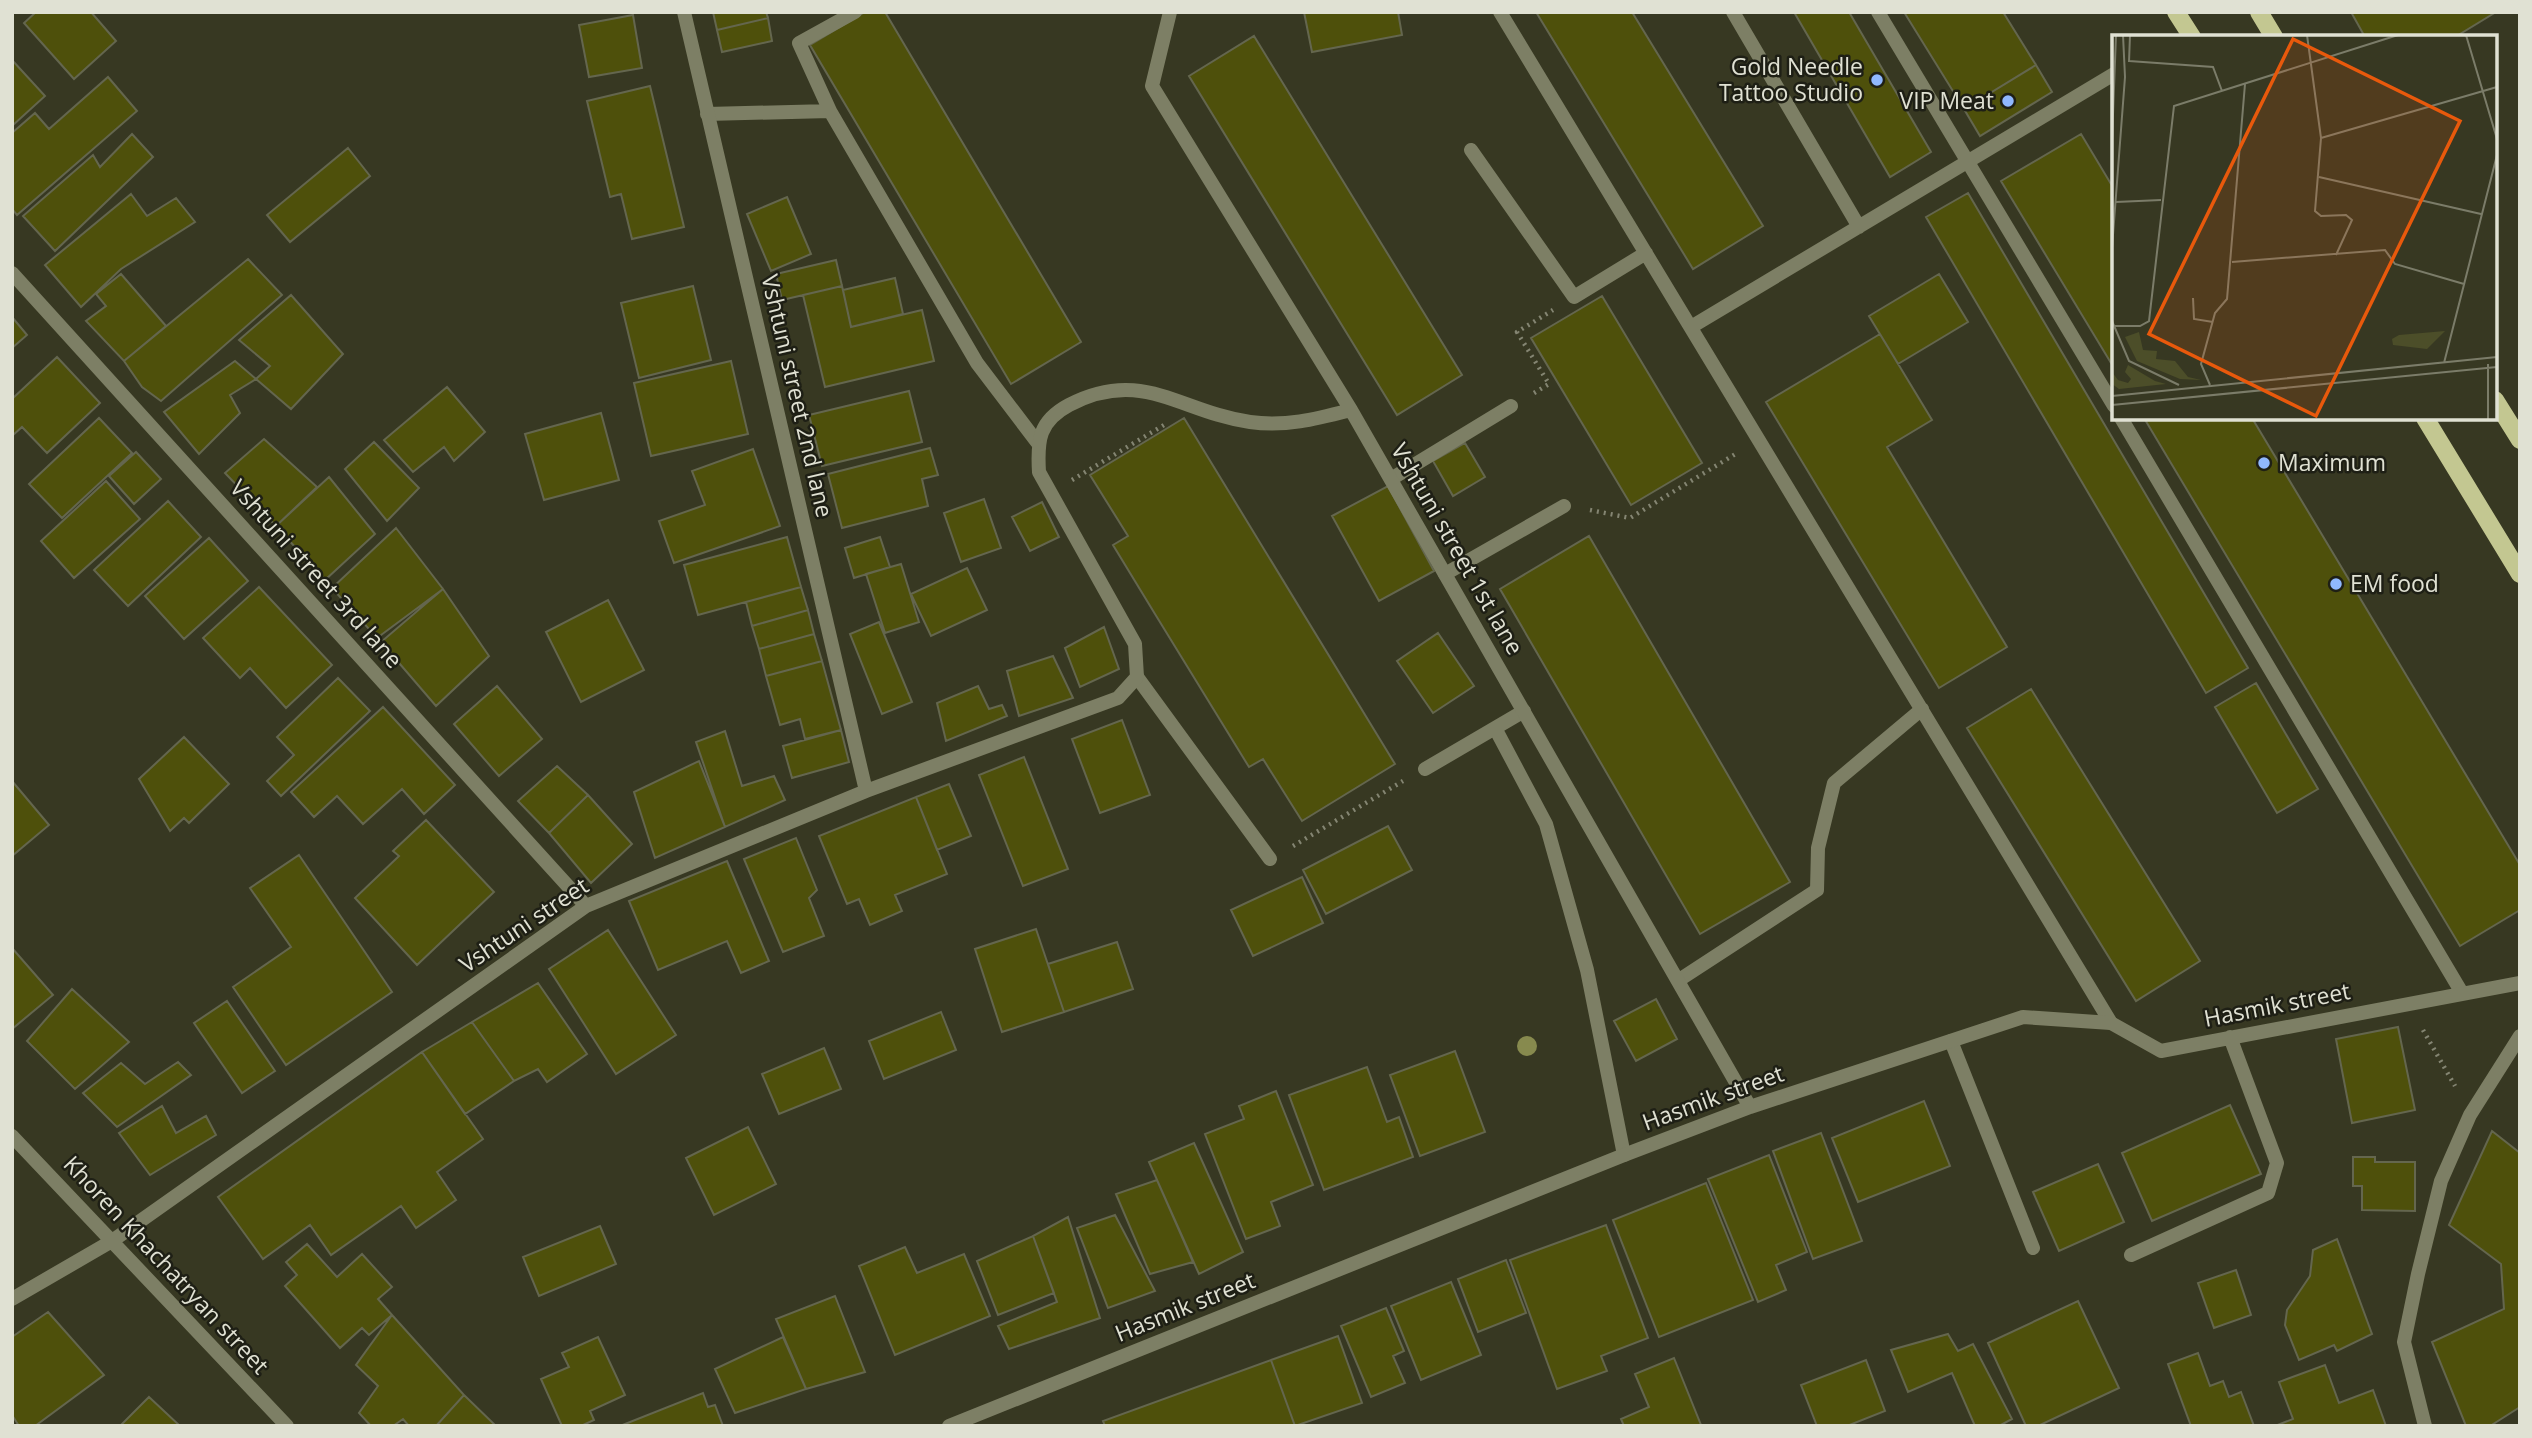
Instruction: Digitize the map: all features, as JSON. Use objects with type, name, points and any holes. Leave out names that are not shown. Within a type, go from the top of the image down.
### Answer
[{"type":"main road","points":[[2176,12],[2185,35]]},
{"type":"main road","points":[[2259,12],[2273,35]]},
{"type":"main road","points":[[2497,403],[2520,440]]},
{"type":"main road","points":[[2426,420],[2520,574]]},
{"type":"street","name":"Vshtuni street 2nd lane","points":[[684,12],[866,791]]},
{"type":"street","points":[[855,12],[799,43],[830,111],[977,363],[1037,442],[1039,472],[1135,645],[1137,677],[1270,859]]},
{"type":"street","points":[[1500,12],[2111,1023]]},
{"type":"street","points":[[1732,12],[1859,227]]},
{"type":"street","points":[[1878,12],[2112,403]]},
{"type":"street","name":"Vshtuni street 1st lane","points":[[1167,13],[1152,86],[1351,410],[1750,1107]]},
{"type":"street","points":[[1692,327],[2112,75]]},
{"type":"street","points":[[707,114],[830,111]]},
{"type":"street","points":[[1471,150],[1574,297],[1646,253]]},
{"type":"street","name":"Vshtuni street 3rd lane","points":[[12,273],[586,906]]},
{"type":"street","points":[[1037,442],[1053,414],[1090,394],[1128,387],[1249,422],[1295,425],[1351,410]]},
{"type":"street","points":[[1391,480],[1511,406]]},
{"type":"street","points":[[2122,420],[2462,993]]},
{"type":"street","points":[[1445,574],[1564,506]]},
{"type":"street","name":"Vshtuni street","points":[[12,1299],[112,1241],[586,906],[866,791],[1118,698],[1137,677]]},
{"type":"street","points":[[1679,980],[1817,890],[1818,848],[1834,783],[1922,709]]},
{"type":"street","points":[[1425,769],[1524,711]]},
{"type":"street","points":[[1495,728],[1546,824],[1587,970],[1624,1155]]},
{"type":"street","name":"Hasmik street","points":[[949,1426],[1750,1107],[2023,1017],[2111,1023],[2161,1051],[2520,983]]},
{"type":"street","points":[[2425,1426],[2404,1342],[2441,1181],[2470,1115],[2520,1036]]},
{"type":"street","points":[[2132,1255],[2268,1193],[2275,1180],[2277,1163],[2230,1037]]},
{"type":"street","points":[[1951,1041],[2033,1248]]},
{"type":"street","name":"Khoren Khachatryan street","points":[[12,1136],[287,1426]]},
{"type":"path","points":[[1511,406],[1549,384],[1517,332],[1574,297]]},
{"type":"path","points":[[1051,494],[1195,406]]},
{"type":"path","points":[[1564,506],[1630,518],[1759,440]]},
{"type":"path","points":[[1270,859],[1425,769]]},
{"type":"path","points":[[2409,1003],[2470,1115]]},
{"type":"building","points":[[36,12],[91,12],[116,41],[74,79],[24,23]]},
{"type":"building","points":[[713,12],[766,12],[768,18],[717,30]]},
{"type":"building","points":[[865,12],[885,12],[1081,342],[1011,384],[810,45]]},
{"type":"building","points":[[1304,12],[1398,12],[1402,35],[1312,52]]},
{"type":"building","points":[[1536,12],[1632,12],[1763,226],[1693,269]]},
{"type":"building","points":[[1794,12],[1849,12],[1931,152],[1890,177]]},
{"type":"building","points":[[1904,12],[2003,12],[2036,65],[1964,109]]},
{"type":"building","points":[[2351,12],[2496,12],[2458,35],[2364,35]]},
{"type":"building","points":[[633,15],[642,68],[589,77],[579,25]]},
{"type":"building","points":[[768,18],[772,41],[722,52],[717,30]]},
{"type":"building","points":[[1254,36],[1462,375],[1397,415],[1189,76]]},
{"type":"building","points":[[12,60],[45,96],[12,126]]},
{"type":"building","name":"VIP Meat","points":[[2036,65],[2052,92],[1980,136],[1964,109]]},
{"type":"building","points":[[108,77],[137,111],[17,215],[12,209],[12,133],[35,113],[49,129]]},
{"type":"building","points":[[650,86],[684,227],[632,239],[621,194],[610,197],[587,101]]},
{"type":"building","points":[[132,134],[153,157],[55,251],[23,216],[93,155],[100,167]]},
{"type":"building","points":[[2081,134],[2112,186],[2112,365],[2001,181]]},
{"type":"building","points":[[348,148],[370,176],[290,242],[267,215]]},
{"type":"building","points":[[1968,193],[2248,668],[2206,693],[1926,217]]},
{"type":"building","points":[[131,194],[147,216],[176,198],[195,222],[121,269],[81,307],[45,265]]},
{"type":"building","points":[[787,197],[811,254],[771,271],[747,214]]},
{"type":"building","points":[[248,259],[282,295],[161,401],[142,387],[124,361]]},
{"type":"building","points":[[836,260],[842,286],[782,300],[776,274]]},
{"type":"building","points":[[121,274],[166,326],[124,361],[86,321],[106,306],[96,294]]},
{"type":"building","points":[[1939,274],[1968,322],[1898,364],[1869,316]]},
{"type":"building","points":[[895,278],[903,314],[851,327],[843,290]]},
{"type":"building","points":[[693,286],[711,360],[639,378],[621,303]]},
{"type":"building","points":[[842,286],[851,327],[922,310],[934,361],[825,387],[803,295]]},
{"type":"building","points":[[291,295],[343,354],[291,409],[256,379],[270,366],[239,340]]},
{"type":"building","points":[[1602,296],[1702,463],[1631,505],[1531,338]]},
{"type":"building","points":[[12,317],[27,335],[12,348]]},
{"type":"building","points":[[1880,334],[1932,420],[1887,447],[2007,647],[1939,688],[1766,402]]},
{"type":"building","points":[[57,357],[100,403],[47,453],[22,427],[12,436],[12,399]]},
{"type":"building","points":[[235,361],[256,379],[230,395],[240,413],[199,454],[164,412]]},
{"type":"building","points":[[731,361],[748,434],[651,456],[634,383]]},
{"type":"building","points":[[447,387],[485,432],[454,461],[444,447],[413,472],[384,440]]},
{"type":"building","points":[[909,391],[922,442],[822,466],[809,415]]},
{"type":"building","points":[[601,413],[619,480],[544,500],[525,434]]},
{"type":"building","points":[[99,418],[132,453],[62,518],[29,484]]},
{"type":"building","points":[[1184,418],[1395,764],[1302,821],[1263,759],[1249,767],[1155,614],[1113,545],[1128,536],[1090,475]]},
{"type":"building","points":[[2145,420],[2253,420],[2520,865],[2520,910],[2460,946]]},
{"type":"building","points":[[264,439],[317,487],[276,526],[225,473]]},
{"type":"building","points":[[374,442],[419,488],[387,521],[345,469]]},
{"type":"building","points":[[1465,443],[1485,477],[1453,496],[1433,461]]},
{"type":"building","points":[[930,448],[938,475],[922,479],[928,506],[842,528],[828,474]]},
{"type":"building","points":[[753,449],[780,526],[674,563],[659,521],[705,505],[692,471]]},
{"type":"building","points":[[136,452],[161,479],[134,504],[109,476]]},
{"type":"building","points":[[329,477],[375,534],[325,580],[276,526]]},
{"type":"building","points":[[106,481],[140,519],[74,578],[41,541]]},
{"type":"building","points":[[1388,486],[1434,571],[1379,601],[1332,516]]},
{"type":"building","points":[[984,499],[1001,548],[961,562],[944,513]]},
{"type":"building","points":[[168,501],[201,537],[128,606],[94,570]]},
{"type":"building","points":[[1042,502],[1059,537],[1030,551],[1012,517]]},
{"type":"building","points":[[396,528],[443,589],[377,638],[332,588]]},
{"type":"building","points":[[1589,536],[1790,882],[1700,934],[1500,589]]},
{"type":"building","points":[[787,537],[801,587],[698,615],[684,565]]},
{"type":"building","points":[[880,537],[890,567],[854,578],[845,548]]},
{"type":"building","points":[[209,538],[248,581],[184,639],[145,596]]},
{"type":"building","points":[[901,564],[919,622],[885,633],[866,574]]},
{"type":"building","points":[[967,568],[987,610],[931,636],[911,594]]},
{"type":"building","points":[[259,587],[332,665],[286,708],[250,668],[240,678],[203,638]]},
{"type":"building","points":[[801,587],[808,610],[752,626],[746,602]]},
{"type":"building","points":[[443,589],[489,656],[436,706],[381,642]]},
{"type":"building","points":[[608,600],[644,670],[581,702],[546,632]]},
{"type":"building","points":[[808,610],[814,634],[759,649],[752,626]]},
{"type":"building","points":[[879,622],[912,702],[882,714],[850,634]]},
{"type":"building","points":[[1104,627],[1119,669],[1080,687],[1065,648]]},
{"type":"building","points":[[1438,633],[1474,686],[1433,713],[1397,661]]},
{"type":"building","points":[[814,634],[822,661],[766,676],[759,649]]},
{"type":"building","points":[[1053,656],[1073,698],[1019,716],[1007,671]]},
{"type":"building","points":[[822,661],[841,730],[805,739],[800,719],[780,725],[766,676]]},
{"type":"building","points":[[338,678],[370,711],[281,796],[267,781],[294,755],[277,737]]},
{"type":"building","points":[[2256,683],[2318,789],[2277,813],[2215,707]]},
{"type":"building","points":[[497,686],[542,739],[499,776],[454,724]]},
{"type":"building","points":[[978,686],[989,709],[1002,705],[1007,716],[946,741],[937,703]]},
{"type":"building","points":[[2031,689],[2200,961],[2136,1001],[1967,728]]},
{"type":"building","points":[[383,707],[455,785],[424,814],[402,789],[363,824],[337,796],[314,817],[291,792]]},
{"type":"building","points":[[1122,720],[1150,795],[1100,813],[1072,739]]},
{"type":"building","points":[[841,730],[849,762],[792,778],[783,746]]},
{"type":"building","points":[[725,731],[742,786],[774,776],[785,800],[725,827],[696,742]]},
{"type":"building","points":[[184,737],[229,784],[189,823],[184,818],[170,831],[139,779]]},
{"type":"building","points":[[1024,757],[1068,869],[1023,886],[979,775]]},
{"type":"building","points":[[699,761],[725,827],[655,858],[634,792]]},
{"type":"building","points":[[557,766],[588,795],[549,833],[518,801]]},
{"type":"building","points":[[12,781],[49,825],[12,856]]},
{"type":"building","points":[[949,784],[971,836],[937,850],[916,797]]},
{"type":"building","points":[[588,795],[632,844],[591,883],[549,833]]},
{"type":"building","points":[[916,797],[947,874],[895,895],[902,911],[870,925],[859,899],[847,904],[819,836]]},
{"type":"building","points":[[426,820],[494,892],[417,965],[355,898],[399,856],[393,851]]},
{"type":"building","points":[[1388,826],[1412,870],[1326,914],[1303,870]]},
{"type":"building","points":[[796,838],[817,890],[809,898],[824,936],[783,952],[744,859]]},
{"type":"building","points":[[299,855],[392,992],[286,1065],[233,987],[291,947],[250,888]]},
{"type":"building","points":[[727,861],[769,961],[741,973],[727,941],[658,970],[629,901]]},
{"type":"building","points":[[1302,877],[1323,923],[1253,956],[1231,910]]},
{"type":"building","points":[[1036,929],[1064,1012],[1002,1032],[975,949]]},
{"type":"building","points":[[608,930],[676,1035],[616,1074],[549,969]]},
{"type":"building","points":[[1117,942],[1133,989],[1064,1012],[1048,964]]},
{"type":"building","points":[[12,948],[53,995],[12,1029]]},
{"type":"building","points":[[538,983],[587,1054],[547,1082],[538,1069],[514,1081],[472,1022]]},
{"type":"building","points":[[72,989],[129,1042],[75,1089],[27,1041]]},
{"type":"building","points":[[1656,999],[1677,1039],[1636,1061],[1614,1021]]},
{"type":"building","points":[[227,1001],[275,1071],[242,1093],[194,1023]]},
{"type":"building","points":[[941,1012],[956,1050],[884,1079],[869,1041]]},
{"type":"building","points":[[472,1022],[514,1081],[465,1114],[422,1052]]},
{"type":"building","points":[[2398,1027],[2415,1110],[2352,1123],[2336,1039]]},
{"type":"building","points":[[824,1048],[841,1089],[779,1114],[762,1074]]},
{"type":"building","points":[[1455,1051],[1485,1132],[1420,1156],[1390,1075]]},
{"type":"building","points":[[422,1052],[483,1139],[437,1172],[456,1200],[416,1228],[401,1206],[331,1255],[310,1225],[263,1259],[218,1197]]},
{"type":"building","points":[[178,1062],[191,1075],[117,1127],[83,1093],[121,1063],[145,1084]]},
{"type":"building","points":[[1367,1067],[1387,1122],[1399,1117],[1413,1157],[1324,1190],[1289,1095]]},
{"type":"building","points":[[1276,1091],[1313,1185],[1271,1202],[1280,1226],[1246,1239],[1205,1134],[1244,1119],[1239,1106]]},
{"type":"building","points":[[1924,1101],[1950,1166],[1858,1202],[1832,1138]]},
{"type":"building","points":[[2230,1105],[2261,1174],[2152,1221],[2122,1153]]},
{"type":"building","points":[[162,1106],[176,1133],[206,1116],[216,1135],[150,1175],[119,1133]]},
{"type":"building","points":[[748,1127],[776,1184],[714,1215],[686,1158]]},
{"type":"building","points":[[2492,1131],[2520,1153],[2520,1407],[2490,1426],[2466,1426],[2432,1342],[2504,1309],[2501,1264],[2449,1225]]},
{"type":"building","points":[[1821,1133],[1862,1241],[1813,1259],[1773,1151]]},
{"type":"building","points":[[1194,1143],[1243,1252],[1199,1274],[1149,1162]]},
{"type":"building","points":[[1769,1155],[1807,1252],[1776,1265],[1786,1290],[1758,1302],[1708,1179]]},
{"type":"building","points":[[2353,1157],[2375,1157],[2375,1162],[2415,1162],[2415,1211],[2362,1210],[2362,1186],[2353,1186]]},
{"type":"building","points":[[2098,1164],[2124,1222],[2059,1251],[2033,1192]]},
{"type":"building","points":[[1157,1180],[1193,1262],[1150,1274],[1116,1194]]},
{"type":"building","points":[[1706,1183],[1753,1300],[1659,1337],[1613,1220]]},
{"type":"building","points":[[1115,1215],[1155,1291],[1108,1308],[1077,1228]]},
{"type":"building","points":[[1068,1217],[1100,1318],[1009,1349],[998,1326],[1057,1302],[1033,1236]]},
{"type":"building","points":[[1606,1225],[1648,1338],[1601,1356],[1607,1371],[1557,1389],[1510,1260]]},
{"type":"building","points":[[600,1226],[616,1264],[539,1296],[523,1257]]},
{"type":"building","points":[[1033,1236],[1054,1293],[998,1315],[977,1261]]},
{"type":"building","points":[[2337,1239],[2372,1334],[2337,1351],[2334,1345],[2299,1360],[2285,1325],[2287,1310],[2310,1276],[2313,1250]]},
{"type":"building","points":[[307,1244],[337,1277],[362,1254],[392,1287],[378,1299],[392,1315],[369,1335],[362,1328],[340,1348],[285,1286],[297,1275],[286,1262]]},
{"type":"building","points":[[905,1247],[917,1273],[964,1254],[990,1316],[895,1355],[859,1266]]},
{"type":"building","points":[[1506,1260],[1526,1313],[1478,1332],[1458,1279]]},
{"type":"building","points":[[2236,1270],[2251,1315],[2214,1328],[2198,1283]]},
{"type":"building","points":[[1451,1282],[1481,1355],[1421,1380],[1391,1306]]},
{"type":"building","points":[[835,1296],[865,1372],[806,1389],[776,1319]]},
{"type":"building","points":[[2078,1301],[2119,1388],[2038,1426],[2026,1426],[1988,1343]]},
{"type":"building","points":[[1386,1308],[1404,1351],[1393,1356],[1405,1383],[1371,1397],[1341,1326]]},
{"type":"building","points":[[48,1312],[104,1375],[35,1426],[19,1426],[12,1415],[12,1337]]},
{"type":"building","points":[[392,1315],[464,1395],[436,1426],[409,1426],[403,1419],[393,1426],[371,1426],[359,1413],[378,1386],[356,1365]]},
{"type":"building","points":[[1948,1334],[1958,1351],[1973,1344],[2012,1419],[1999,1426],[1975,1426],[1952,1373],[1908,1392],[1891,1350]]},
{"type":"building","points":[[1338,1336],[1362,1403],[1295,1426],[1271,1360]]},
{"type":"building","points":[[598,1337],[625,1395],[590,1411],[594,1420],[581,1426],[562,1426],[541,1379],[569,1367],[562,1353]]},
{"type":"building","points":[[783,1337],[806,1389],[735,1413],[715,1369]]},
{"type":"building","points":[[2198,1353],[2210,1386],[2223,1381],[2229,1397],[2241,1392],[2254,1426],[2191,1426],[2168,1364]]},
{"type":"building","points":[[1674,1358],[1701,1425],[1624,1426],[1621,1419],[1649,1407],[1635,1374]]},
{"type":"building","points":[[1271,1360],[1295,1426],[1105,1426],[1103,1421]]},
{"type":"building","points":[[1866,1360],[1885,1411],[1847,1426],[1817,1426],[1801,1385]]},
{"type":"building","points":[[2325,1365],[2339,1403],[2373,1390],[2386,1426],[2275,1426],[2293,1419],[2279,1382]]},
{"type":"building","points":[[703,1393],[708,1407],[715,1405],[723,1426],[620,1426]]},
{"type":"building","points":[[464,1395],[496,1426],[436,1426]]},
{"type":"building","points":[[149,1397],[180,1426],[120,1426]]},
{"type":"place","name":"Gold Needle Tattoo Studio","points":[[1877,80]]},
{"type":"place","name":"VIP Meat","points":[[2008,101]]},
{"type":"place","name":"Maximum","points":[[2264,463]]},
{"type":"place","name":"EM food","points":[[2336,584]]}]
